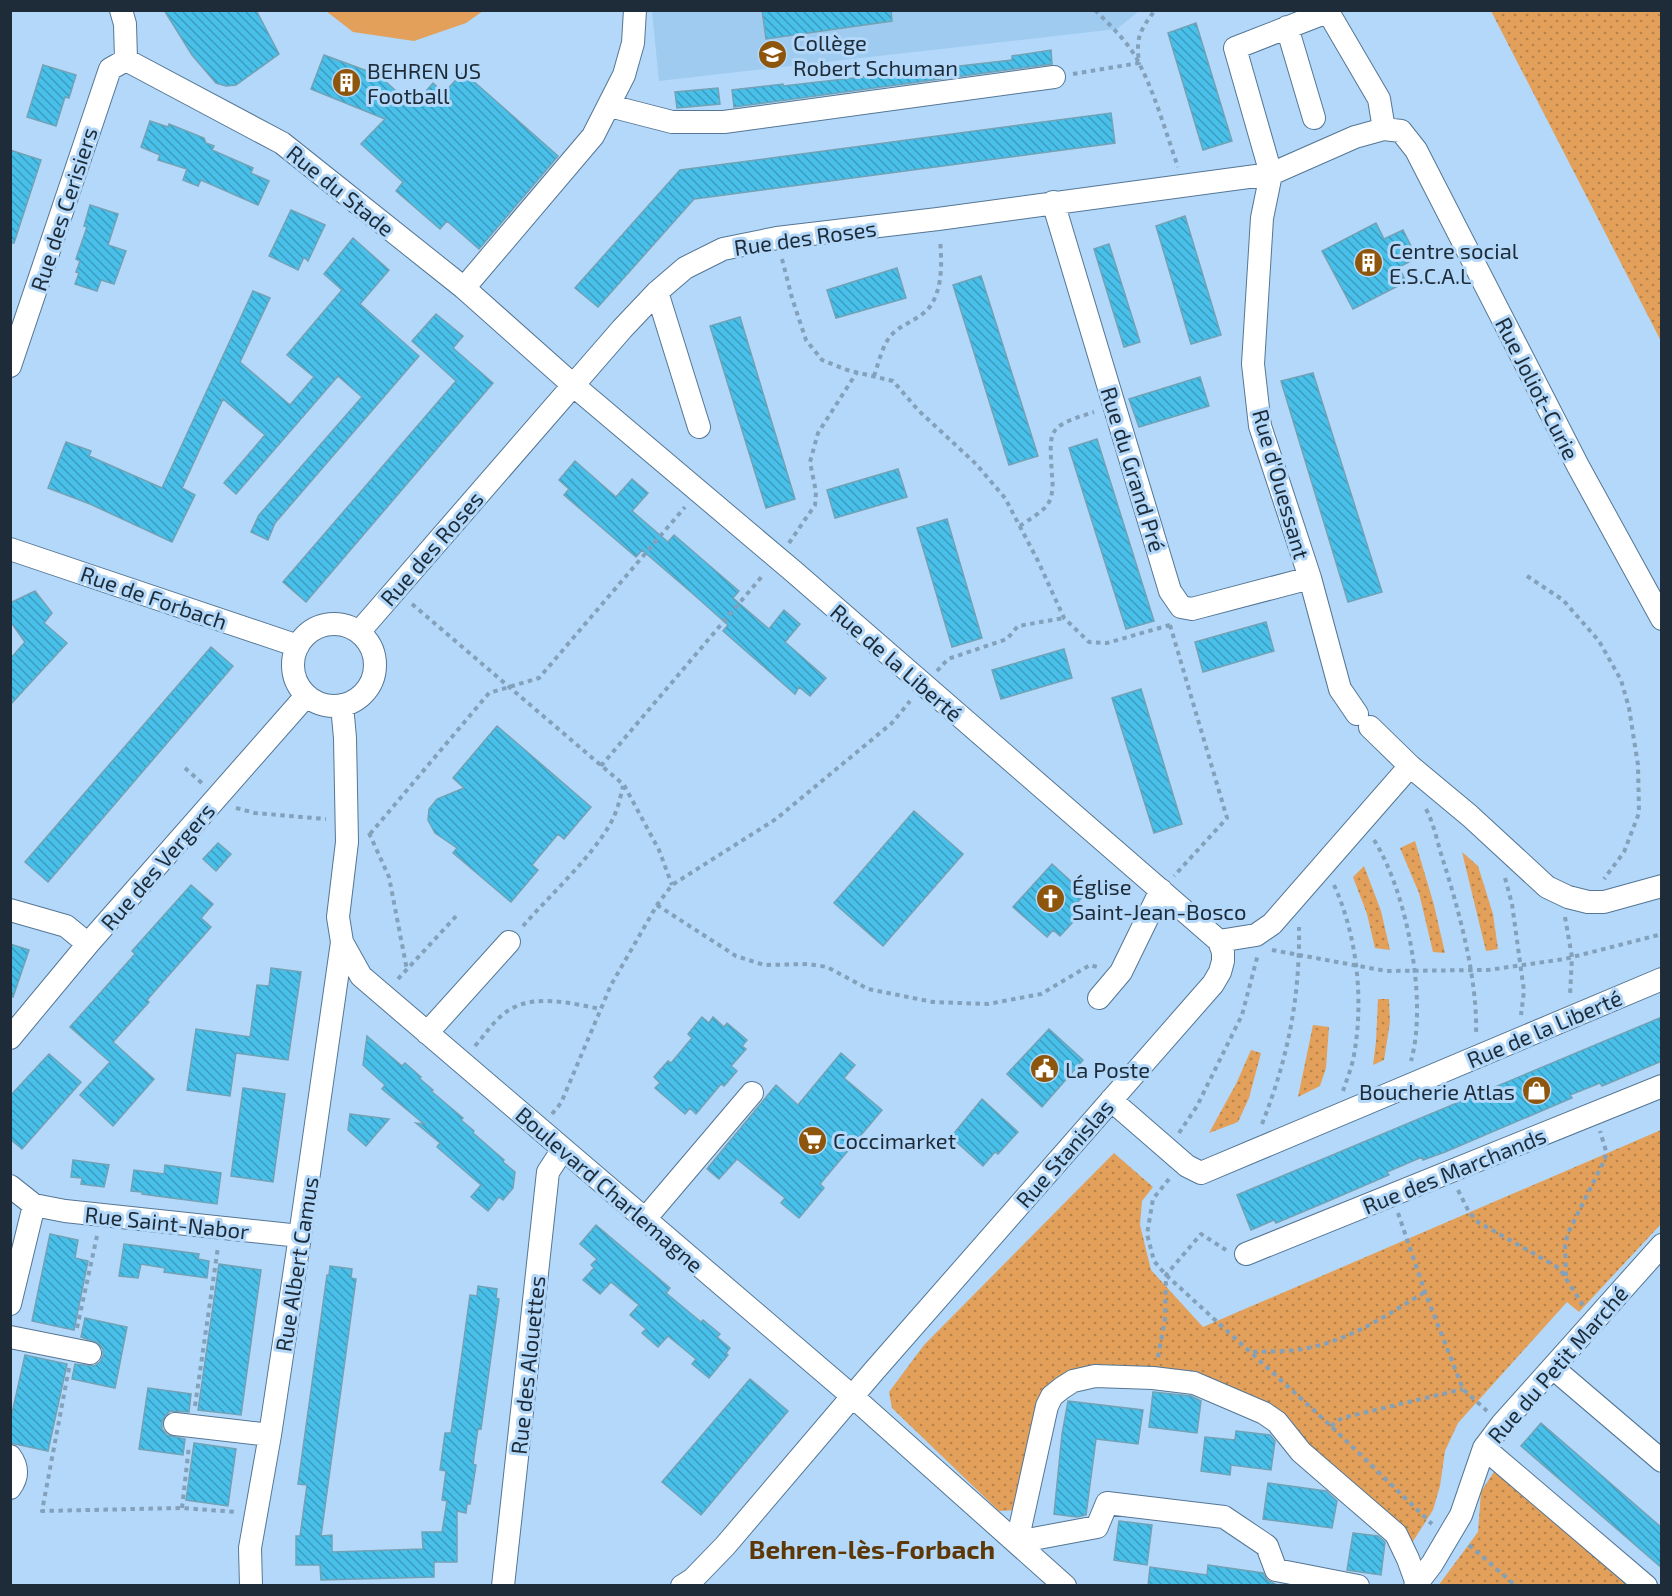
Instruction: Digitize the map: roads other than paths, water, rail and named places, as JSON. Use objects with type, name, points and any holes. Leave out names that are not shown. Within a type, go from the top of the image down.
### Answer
[{"type":"street","points":[[121,10],[125,24],[126,60]]},
{"type":"street","points":[[464,288],[593,136],[624,75],[633,43],[635,10]]},
{"type":"street","points":[[1271,174],[1235,48],[1327,11],[1379,99],[1384,129]]},
{"type":"street","points":[[1287,27],[1314,118]]},
{"type":"street","name":"Rue du Stade","points":[[126,60],[282,142],[464,288],[573,385]]},
{"type":"street","name":"Rue des Cerisiers","points":[[10,366],[110,69],[126,60]]},
{"type":"street","points":[[610,106],[672,122],[724,122],[1054,77]]},
{"type":"street","name":"Rue des Roses","points":[[359,632],[573,385],[657,292],[685,268],[723,249],[777,238],[938,219],[1271,174],[1354,137],[1384,129]]},
{"type":"street","name":"Rue Joliot-Curie","points":[[1384,129],[1401,131],[1416,150],[1578,466],[1662,619]]},
{"type":"street","name":"Rue d'Ouessant","points":[[1271,174],[1262,218],[1253,364],[1260,426],[1310,578],[1340,689],[1363,721],[1547,887],[1568,897],[1588,902],[1612,900],[1662,886]]},
{"type":"street","name":"Rue du Grand Pré","points":[[1053,202],[1170,591],[1175,616],[1192,609],[1310,578]]},
{"type":"street","points":[[657,292],[699,427]]},
{"type":"street","name":"Rue de la Liberté","points":[[573,385],[777,558],[1219,941]]},
{"type":"street","name":"Rue de Forbach","points":[[10,549],[298,646]]},
{"type":"street","points":[[341,624],[359,632],[370,646],[375,669],[371,683],[359,698],[342,705],[322,705],[306,696],[294,676],[293,661],[298,646],[308,634],[321,626],[341,624]]},
{"type":"street","name":"Rue des Vergers","points":[[10,1038],[88,944],[306,696]]},
{"type":"street","name":"Boulevard Charlemagne","points":[[342,705],[347,842],[338,917],[342,942],[361,976],[852,1396],[1065,1586]]},
{"type":"street","points":[[1219,941],[1256,935],[1272,924],[1410,765]]},
{"type":"street","points":[[1099,998],[1120,972],[1161,890]]},
{"type":"street","points":[[10,910],[66,926],[88,944]]},
{"type":"street","name":"Rue Stanislas","points":[[852,1396],[1213,984],[1223,961],[1219,941]]},
{"type":"street","name":"Rue Albert Camus","points":[[251,1586],[250,1548],[270,1435],[342,942]]},
{"type":"street","points":[[427,1033],[509,942]]},
{"type":"street","name":"Rue de la Liberté","points":[[1112,1100],[1187,1166],[1201,1173],[1662,979]]},
{"type":"street","name":"Rue des Marchands","points":[[1246,1254],[1662,1086]]},
{"type":"street","points":[[645,1219],[752,1093]]},
{"type":"street","name":"Rue des Alouettes","points":[[503,1586],[548,1172],[563,1149]]},
{"type":"street","points":[[10,1186],[34,1205],[10,1304]]},
{"type":"street","name":"Rue Saint-Nabor","points":[[34,1205],[102,1215],[300,1236]]},
{"type":"street","name":"Rue du Petit Marché","points":[[1416,1585],[1432,1564],[1461,1515],[1484,1448],[1502,1424],[1662,1245]]},
{"type":"street","points":[[10,1337],[81,1351]]},
{"type":"street","points":[[1553,1368],[1662,1461]]},
{"type":"street","points":[[1358,1586],[1276,1570],[1267,1546],[1224,1518],[1201,1515],[1107,1503],[1097,1527],[1017,1542],[1047,1406],[1052,1396],[1073,1381],[1095,1376],[1153,1378],[1203,1386],[1271,1417],[1301,1452],[1396,1534],[1408,1559],[1416,1585]]},
{"type":"street","points":[[682,1586],[693,1579],[725,1546],[852,1396]]},
{"type":"street","points":[[183,1425],[270,1435]]},
{"type":"street","points":[[1484,1448],[1646,1586]]},
{"type":"street","points":[[10,1456],[16,1465],[17,1473],[10,1488]]},
{"type":"place","name":"Collège Robert Schuman","points":[[772,55]]},
{"type":"place","name":"BEHREN US Football","points":[[346,83]]},
{"type":"place","name":"Centre social E.S.C.A.L","points":[[1368,263]]},
{"type":"place","name":"Église Saint-Jean-Bosco","points":[[1051,899]]},
{"type":"place","name":"La Poste","points":[[1044,1069]]},
{"type":"place","name":"Boucherie Atlas","points":[[1536,1091]]},
{"type":"place","name":"Coccimarket","points":[[812,1140]]},
{"type":"district","name":"Behren-lès-Forbach","points":[[872,1548]]}]
